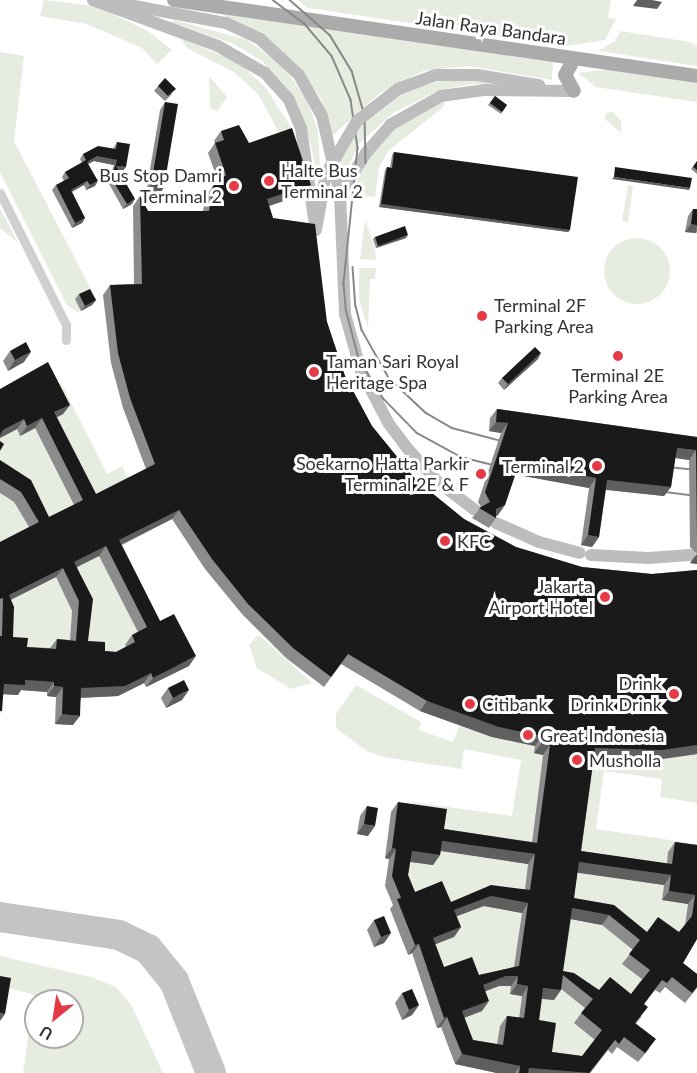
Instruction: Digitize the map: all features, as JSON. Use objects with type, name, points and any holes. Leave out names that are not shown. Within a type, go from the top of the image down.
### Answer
[{"type":"main road","name":"Jalan Raya Bandara","points":[[174,0],[697,76]]},
{"type":"main road","points":[[574,59],[565,75],[574,91]]},
{"type":"street","points":[[93,0],[218,46],[265,73],[289,100],[301,128],[317,247]]},
{"type":"street","points":[[101,0],[226,23],[274,49],[299,75],[317,102],[340,194],[342,286],[352,345],[361,371],[389,424],[407,448],[438,482],[475,510]]},
{"type":"street","points":[[316,230],[326,174],[357,122],[399,88],[436,75],[477,75],[574,91]]},
{"type":"street","points":[[340,194],[366,153],[390,125],[441,96],[484,90],[574,91]]},
{"type":"street","points":[[0,193],[66,325],[66,340]]},
{"type":"street","points":[[496,523],[539,542],[586,554],[648,558],[690,555]]},
{"type":"shaded area","points":[[44,0],[96,6],[148,31],[172,50],[157,64],[142,48],[87,24],[40,16]]},
{"type":"shaded area","points":[[298,0],[611,0],[608,18],[616,19],[605,40],[566,46],[308,8]]},
{"type":"shaded area","points":[[221,14],[553,62],[552,80],[468,66],[423,71],[380,93],[331,137],[321,99],[297,65],[249,27]]},
{"type":"shaded area","points":[[174,20],[247,40],[282,65],[307,100],[318,131],[320,164],[315,166],[310,140],[297,106],[262,61],[232,43],[172,23]]},
{"type":"shaded area","points":[[621,31],[689,42],[697,46],[697,66],[598,51],[615,41]]},
{"type":"shaded area","points":[[182,39],[238,62],[265,87],[291,127],[296,164],[258,94],[234,72],[187,48]]},
{"type":"shaded area","points":[[0,52],[24,56],[14,141],[97,301],[78,312],[67,305],[0,172]]},
{"type":"shaded area","points":[[610,69],[697,82],[697,102],[596,87],[578,73]]},
{"type":"shaded area","points":[[209,76],[227,97],[217,112],[210,107]]},
{"type":"shaded area","points":[[452,78],[502,84],[472,84],[439,90],[393,113],[359,144],[344,176],[336,162],[368,116],[404,91]]},
{"type":"shaded area","points":[[441,100],[445,104],[441,109],[389,150],[379,167],[375,197],[366,196],[356,181],[372,151],[406,118]]},
{"type":"shaded area","points":[[613,112],[621,121],[621,133],[605,119],[606,113]]},
{"type":"shaded area","points":[[628,185],[633,186],[628,222],[622,221]]},
{"type":"shaded area","points":[[0,208],[18,243],[0,228]]},
{"type":"shaded area","points":[[365,220],[375,248],[376,260],[360,259]]},
{"type":"shaded area","points":[[637,238],[649,241],[660,248],[667,259],[670,271],[667,283],[660,294],[649,301],[637,304],[625,301],[614,294],[607,283],[604,271],[607,259],[614,248],[625,241]]},
{"type":"shaded area","points":[[359,268],[376,268],[375,279],[370,279],[368,328],[359,300]]},
{"type":"shaded area","points":[[61,383],[107,474],[122,466],[130,483],[89,504],[48,422],[50,388]]},
{"type":"shaded area","points":[[35,428],[76,510],[43,527],[0,474],[0,438],[17,429],[20,435]]},
{"type":"shaded area","points":[[0,493],[14,502],[32,532],[0,548]]},
{"type":"shaded area","points":[[99,556],[141,637],[128,652],[109,662],[81,651],[67,572]]},
{"type":"shaded area","points":[[56,577],[72,611],[69,651],[6,646],[2,605]]},
{"type":"shaded area","points":[[257,636],[260,636],[312,683],[291,689],[257,668],[249,645]]},
{"type":"shaded area","points":[[356,685],[421,722],[419,730],[453,742],[459,726],[535,746],[543,755],[530,853],[437,839],[410,815],[412,802],[512,816],[521,760],[464,749],[461,769],[384,757],[367,751],[336,728],[336,714]]},
{"type":"shaded area","points":[[697,754],[697,803],[660,797],[662,779],[604,771],[596,829],[697,844],[695,856],[665,874],[574,861],[588,758],[655,760]]},
{"type":"shaded area","points":[[435,850],[528,864],[523,899],[444,912],[408,902],[405,861]]},
{"type":"shaded area","points":[[572,872],[664,885],[662,900],[688,904],[685,926],[672,942],[640,942],[567,908]]},
{"type":"shaded area","points":[[484,906],[522,913],[513,976],[437,977],[426,948],[447,920]]},
{"type":"shaded area","points":[[565,918],[602,925],[633,950],[643,980],[624,1003],[592,1000],[556,981]]},
{"type":"shaded area","points":[[0,956],[91,977],[116,987],[132,1006],[163,1073],[23,1073],[26,1049],[84,1049],[84,989],[24,989],[24,992],[0,985]]},
{"type":"shaded area","points":[[499,986],[511,986],[510,994],[522,996],[517,1028],[496,1055],[466,1050],[455,1021],[476,995]]},
{"type":"shaded area","points":[[555,990],[565,992],[586,1008],[595,1040],[575,1066],[545,1062],[532,1030],[536,998]]},
{"type":"building","points":[[165,78],[176,89],[168,96],[158,86]]},
{"type":"building","points":[[495,96],[507,105],[502,112],[490,103]]},
{"type":"building","points":[[165,102],[178,104],[164,187],[151,185]]},
{"type":"building","points":[[239,125],[249,143],[292,128],[311,185],[267,199],[273,218],[315,224],[327,322],[345,376],[372,426],[416,480],[464,519],[516,547],[582,567],[652,574],[697,570],[697,745],[662,750],[595,748],[581,851],[672,864],[675,842],[697,845],[697,939],[683,963],[697,974],[697,987],[692,993],[672,977],[667,983],[662,980],[644,1004],[648,1007],[635,1023],[656,1039],[645,1053],[624,1037],[619,1044],[615,1040],[589,1073],[529,1068],[528,1073],[519,1073],[520,1066],[462,1054],[447,1017],[444,1018],[419,944],[415,945],[397,899],[401,898],[392,876],[396,849],[392,848],[398,802],[447,809],[444,829],[537,843],[550,745],[541,744],[542,736],[499,727],[427,701],[348,654],[331,677],[293,648],[248,604],[212,559],[179,510],[119,540],[160,621],[174,614],[196,656],[153,678],[151,673],[125,686],[81,688],[80,716],[62,714],[63,687],[54,686],[54,682],[25,680],[25,685],[4,684],[2,711],[0,711],[0,636],[2,636],[3,598],[0,599],[0,542],[39,522],[21,492],[0,479],[0,460],[31,480],[49,517],[83,500],[42,418],[27,426],[24,419],[3,430],[0,435],[0,389],[48,362],[70,405],[54,412],[96,494],[155,464],[130,398],[118,353],[110,285],[142,284],[140,196],[148,211],[209,211],[213,186],[226,175],[215,143],[224,140],[221,131]],"holes":[[[106,546],[147,627],[132,635],[135,642],[116,652],[105,651],[105,642],[88,641],[93,599],[74,562]],[[63,568],[79,601],[76,641],[57,639],[56,649],[27,647],[28,638],[13,637],[14,607],[9,595]],[[442,841],[535,854],[530,890],[491,885],[451,902],[442,881],[415,892],[408,875],[412,851],[440,855]],[[579,862],[671,875],[669,891],[695,895],[692,916],[679,932],[658,917],[647,932],[614,905],[574,898]],[[491,896],[528,903],[519,966],[479,975],[472,957],[444,967],[433,938],[461,927],[454,910]],[[572,908],[609,915],[640,940],[629,954],[650,970],[631,994],[610,977],[599,990],[574,973],[563,971]],[[563,975],[593,999],[581,1013],[602,1030],[582,1056],[552,1052],[556,1023],[539,1020],[543,988],[561,990]],[[506,976],[518,976],[517,984],[528,986],[524,1018],[507,1016],[503,1045],[473,1040],[462,1011],[489,1001],[483,985]]]},
{"type":"building","points":[[117,142],[130,144],[126,167],[116,166],[135,199],[127,204],[111,178],[117,160],[97,156],[87,162],[98,181],[90,185],[87,181],[71,190],[85,218],[75,223],[56,185],[69,178],[65,172],[86,160],[83,154],[98,146],[116,149]]},
{"type":"building","points":[[394,152],[578,177],[570,230],[381,204],[387,167],[392,168]]},
{"type":"building","points":[[615,167],[692,178],[690,188],[614,177]]},
{"type":"building","points":[[693,209],[697,209],[697,225],[691,224]]},
{"type":"building","points":[[405,226],[408,235],[378,246],[375,237]]},
{"type":"building","points":[[90,289],[96,300],[85,306],[79,294]]},
{"type":"building","points":[[26,342],[31,352],[15,360],[10,351]]},
{"type":"building","points":[[535,347],[541,353],[508,384],[502,378]]},
{"type":"building","points":[[497,409],[697,437],[697,537],[696,450],[677,448],[671,487],[607,480],[599,537],[588,535],[596,478],[519,464],[505,505],[496,509],[496,518],[479,508],[490,502],[485,492],[508,423],[496,422]]},
{"type":"building","points":[[184,680],[189,690],[173,698],[168,688]]},
{"type":"building","points":[[367,806],[378,808],[375,826],[364,824]]},
{"type":"building","points":[[384,916],[391,933],[381,937],[374,920]]},
{"type":"building","points":[[0,976],[11,978],[5,1014],[0,1013]]},
{"type":"building","points":[[412,989],[419,1005],[409,1010],[402,993]]},
{"type":"taxiway","points":[[0,917],[119,935],[148,949],[174,981],[211,1073]]},
{"type":"tram line","points":[[273,0],[304,23],[332,56],[351,100],[358,148],[344,284],[346,309],[359,359],[383,398],[417,433],[461,457],[505,468]]},
{"type":"tram line","points":[[290,0],[330,35],[352,71],[365,116],[366,163]]},
{"type":"tram line","points":[[353,267],[356,306],[362,330],[389,378],[426,413],[452,428],[513,444]]},
{"type":"tram line","points":[[668,467],[697,470]]},
{"type":"tram line","points":[[665,492],[697,496]]},
{"type":"place","name":"Halte Bus Terminal 2","points":[[269,181]]},
{"type":"place","name":"Bus Stop Damri Terminal 2","points":[[234,186]]},
{"type":"place","name":"Terminal 2F Parking Area","points":[[482,316]]},
{"type":"place","name":"Terminal 2E Parking Area","points":[[618,356]]},
{"type":"place","name":"Taman Sari Royal Heritage Spa","points":[[314,372]]},
{"type":"place","name":"Terminal 2","points":[[597,466]]},
{"type":"place","name":"Soekarno Hatta Parkir Terminal 2E & F","points":[[481,474]]},
{"type":"place","name":"KFC","points":[[445,541]]},
{"type":"place","name":"Jakarta Airport Hotel","points":[[605,597]]},
{"type":"place","name":"Drink Drink Drink","points":[[674,694]]},
{"type":"place","name":"Citibank","points":[[470,704]]},
{"type":"place","name":"Great Indonesia","points":[[528,735]]},
{"type":"place","name":"Musholla","points":[[577,760]]}]
